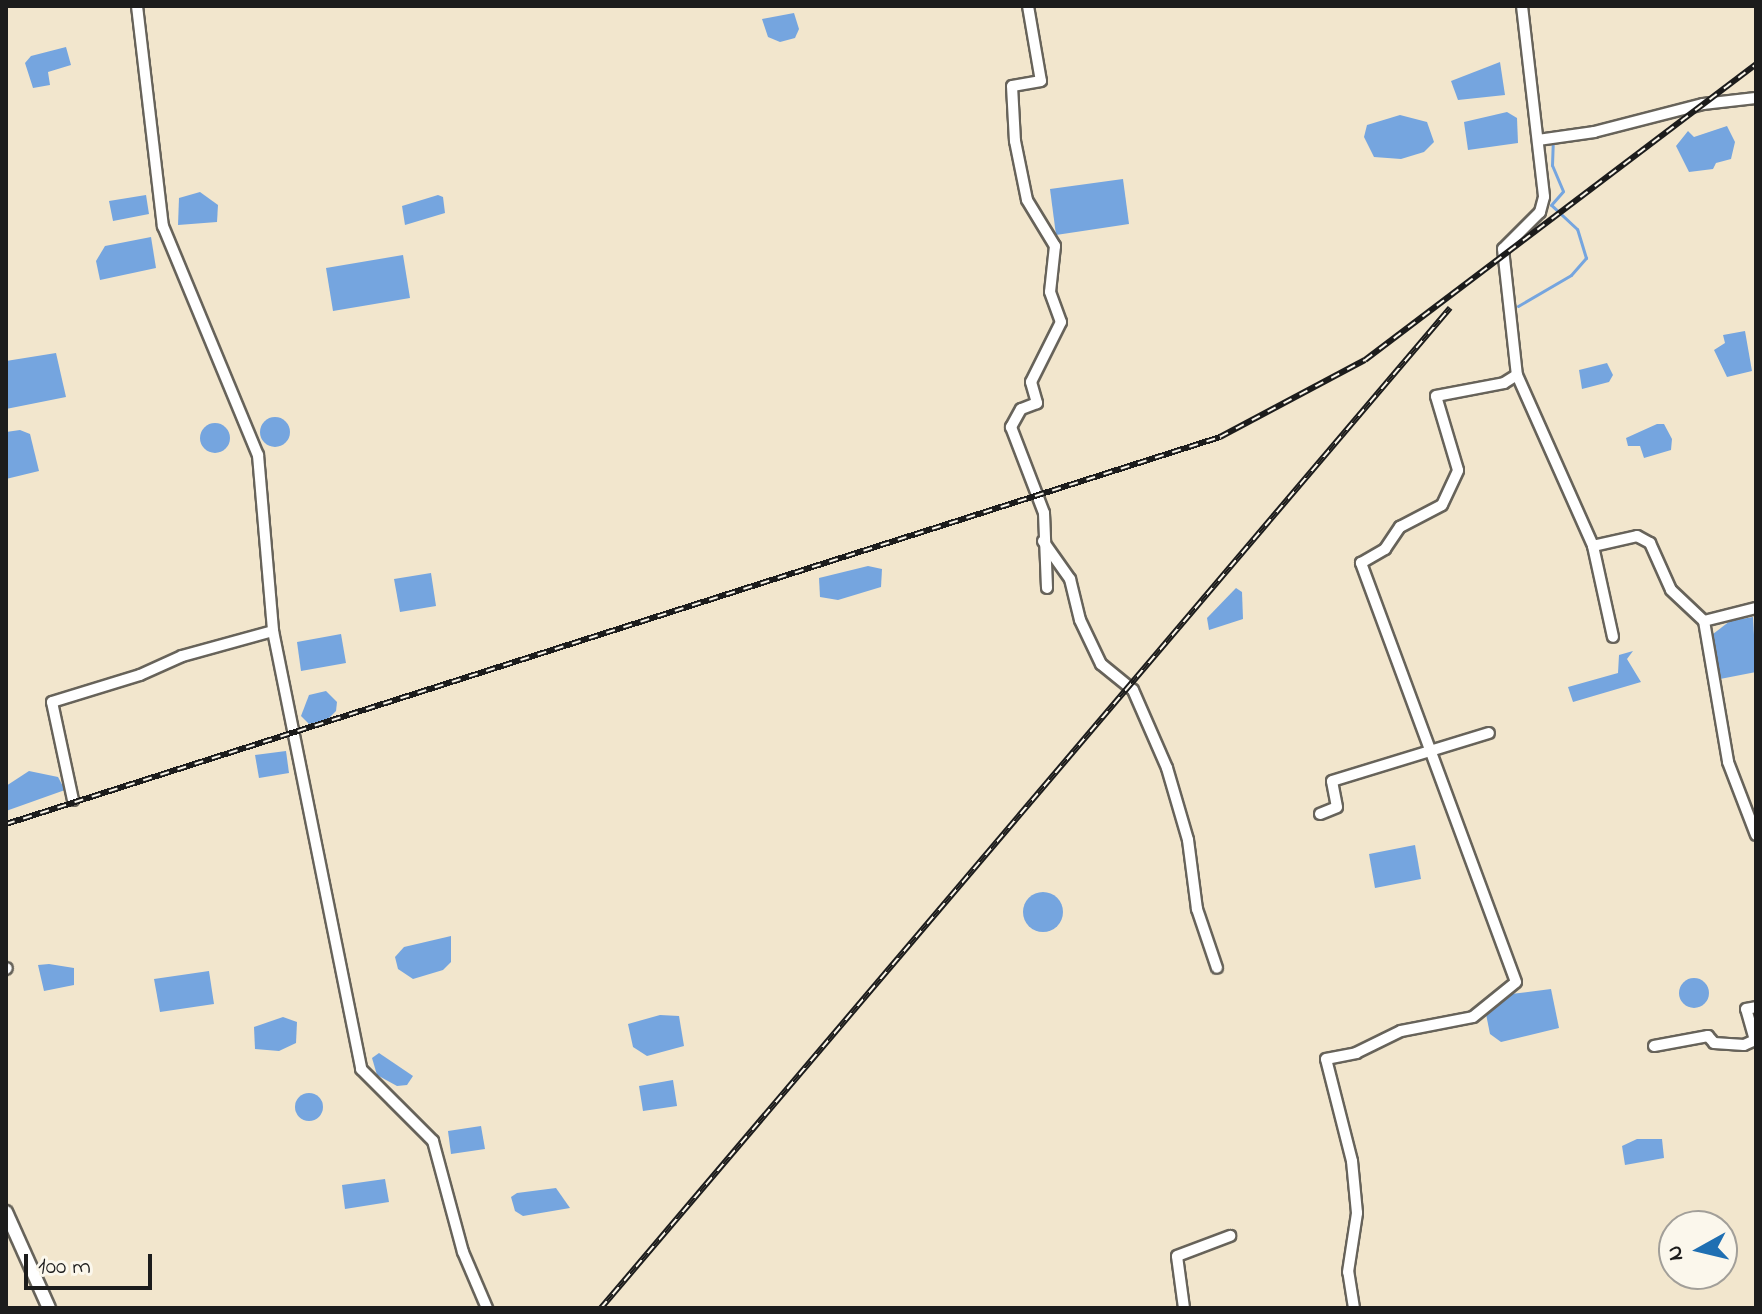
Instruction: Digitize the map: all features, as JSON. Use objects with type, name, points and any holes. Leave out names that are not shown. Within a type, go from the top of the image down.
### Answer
[{"type":"main road","points":[[6,1212],[49,1308]]},
{"type":"street","points":[[137,6],[163,226],[258,455],[273,631],[361,1069],[433,1141],[463,1252],[487,1308]]},
{"type":"street","points":[[1028,6],[1041,81],[1012,86],[1015,141],[1027,200],[1055,246],[1050,292],[1061,322],[1031,382],[1037,403],[1021,409],[1011,427],[1044,513],[1042,540],[1047,588]]},
{"type":"street","points":[[1522,6],[1538,140],[1540,212],[1503,249],[1517,375],[1593,546],[1613,637]]},
{"type":"street","points":[[1538,140],[1594,132],[1703,104],[1756,98]]},
{"type":"street","points":[[1354,1308],[1348,1272],[1357,1213],[1352,1161],[1326,1059],[1356,1053],[1401,1031],[1473,1017],[1516,982],[1361,563],[1385,549],[1400,527],[1442,505],[1458,470],[1436,396],[1504,383],[1517,375]]},
{"type":"street","points":[[1593,546],[1637,536],[1650,543],[1671,590],[1704,621],[1728,762],[1756,835]]},
{"type":"street","points":[[1042,540],[1070,579],[1080,620],[1101,664],[1133,690],[1167,768],[1188,840],[1197,909],[1217,968]]},
{"type":"street","points":[[1704,621],[1756,608]]},
{"type":"street","points":[[73,800],[52,702],[140,675],[182,656],[273,631]]},
{"type":"street","points":[[1320,814],[1337,807],[1332,781],[1431,754],[1489,733]]},
{"type":"street","points":[[1654,1046],[1708,1036],[1714,1043],[1744,1045],[1755,1040],[1746,1009],[1756,1007]]},
{"type":"street","points":[[1184,1308],[1177,1256],[1230,1236]]},
{"type":"water","points":[[794,13],[799,29],[795,38],[780,42],[768,37],[762,19]]},
{"type":"water","points":[[66,47],[71,65],[48,72],[50,85],[33,88],[25,63],[31,56]]},
{"type":"water","points":[[1500,62],[1505,95],[1458,100],[1451,81]]},
{"type":"water","points":[[1507,112],[1517,118],[1518,143],[1468,150],[1464,122]]},
{"type":"water","points":[[1400,115],[1427,122],[1434,142],[1424,152],[1401,159],[1374,157],[1364,137],[1367,125]]},
{"type":"water","points":[[1727,126],[1735,142],[1731,159],[1716,163],[1713,169],[1689,172],[1676,146],[1688,131],[1694,137]]},
{"type":"water","points":[[1123,179],[1129,224],[1056,235],[1050,189]]},
{"type":"water","points":[[200,192],[218,205],[217,222],[178,225],[179,198]]},
{"type":"water","points":[[146,195],[149,214],[113,221],[109,201]]},
{"type":"water","points":[[438,195],[443,197],[445,213],[405,225],[402,206]]},
{"type":"water","points":[[151,237],[156,268],[100,280],[96,261],[105,246]]},
{"type":"water","points":[[403,255],[410,298],[333,311],[326,268]]},
{"type":"water","points":[[1745,331],[1752,371],[1727,377],[1714,350],[1725,343],[1723,335]]},
{"type":"water","points":[[56,353],[66,397],[6,409],[6,361]]},
{"type":"water","points":[[1607,363],[1613,375],[1609,382],[1582,389],[1579,370]]},
{"type":"water","points":[[275,417],[286,421],[290,432],[286,443],[275,447],[264,443],[260,432],[264,421]]},
{"type":"water","points":[[215,423],[226,427],[230,438],[226,449],[215,453],[204,449],[200,438],[204,427]]},
{"type":"water","points":[[1657,424],[1664,424],[1672,439],[1671,450],[1644,458],[1640,446],[1628,446],[1626,438]]},
{"type":"water","points":[[20,430],[30,434],[39,471],[6,479],[6,432]]},
{"type":"water","points":[[868,566],[882,569],[881,587],[838,600],[820,597],[819,578]]},
{"type":"water","points":[[431,573],[436,606],[400,612],[394,579]]},
{"type":"water","points":[[1236,588],[1242,592],[1243,619],[1209,630],[1207,618]]},
{"type":"water","points":[[1753,617],[1756,672],[1720,679],[1713,634],[1730,621]]},
{"type":"water","points":[[341,634],[346,663],[301,671],[297,642]]},
{"type":"water","points":[[1633,651],[1627,659],[1641,682],[1573,702],[1568,687],[1618,673],[1619,655]]},
{"type":"water","points":[[326,691],[337,702],[336,711],[327,720],[309,724],[301,716],[309,695]]},
{"type":"water","points":[[286,751],[289,773],[259,778],[255,755]]},
{"type":"water","points":[[29,771],[58,777],[65,790],[6,811],[6,786]]},
{"type":"water","points":[[1415,845],[1421,879],[1375,888],[1369,854]]},
{"type":"water","points":[[1043,892],[1057,898],[1063,912],[1057,926],[1043,932],[1029,926],[1023,912],[1029,898]]},
{"type":"water","points":[[451,936],[451,962],[443,970],[413,979],[398,969],[395,957],[404,947]]},
{"type":"water","points":[[38,965],[74,968],[74,985],[44,991]]},
{"type":"water","points":[[209,971],[214,1004],[160,1012],[154,979]]},
{"type":"water","points":[[1694,978],[1700,979],[1708,987],[1708,999],[1700,1007],[1694,1008],[1688,1007],[1680,999],[1679,993],[1680,987],[1688,979]]},
{"type":"water","points":[[1551,989],[1559,1028],[1501,1042],[1490,1034],[1486,1014],[1511,994]]},
{"type":"water","points":[[660,1015],[679,1016],[684,1046],[647,1056],[633,1047],[628,1024]]},
{"type":"water","points":[[283,1017],[297,1022],[296,1043],[279,1051],[255,1049],[254,1027]]},
{"type":"water","points":[[379,1053],[413,1076],[407,1085],[397,1086],[377,1075],[372,1058]]},
{"type":"water","points":[[673,1080],[677,1106],[643,1111],[639,1086]]},
{"type":"water","points":[[309,1093],[319,1097],[323,1107],[319,1117],[309,1121],[299,1117],[295,1107],[299,1097]]},
{"type":"water","points":[[481,1126],[485,1149],[451,1154],[448,1131]]},
{"type":"water","points":[[1637,1139],[1662,1139],[1664,1158],[1625,1165],[1622,1146]]},
{"type":"water","points":[[385,1179],[389,1202],[345,1209],[342,1185]]},
{"type":"water","points":[[556,1188],[570,1208],[523,1216],[515,1211],[511,1197],[517,1193]]},
{"type":"waterway","points":[[1518,306],[1571,275],[1586,258],[1577,229],[1551,205],[1563,191],[1552,165],[1553,142]]},
{"type":"railway","points":[[6,824],[1220,437],[1365,360],[1756,64]]},
{"type":"railway","points":[[601,1308],[1450,308]]}]
